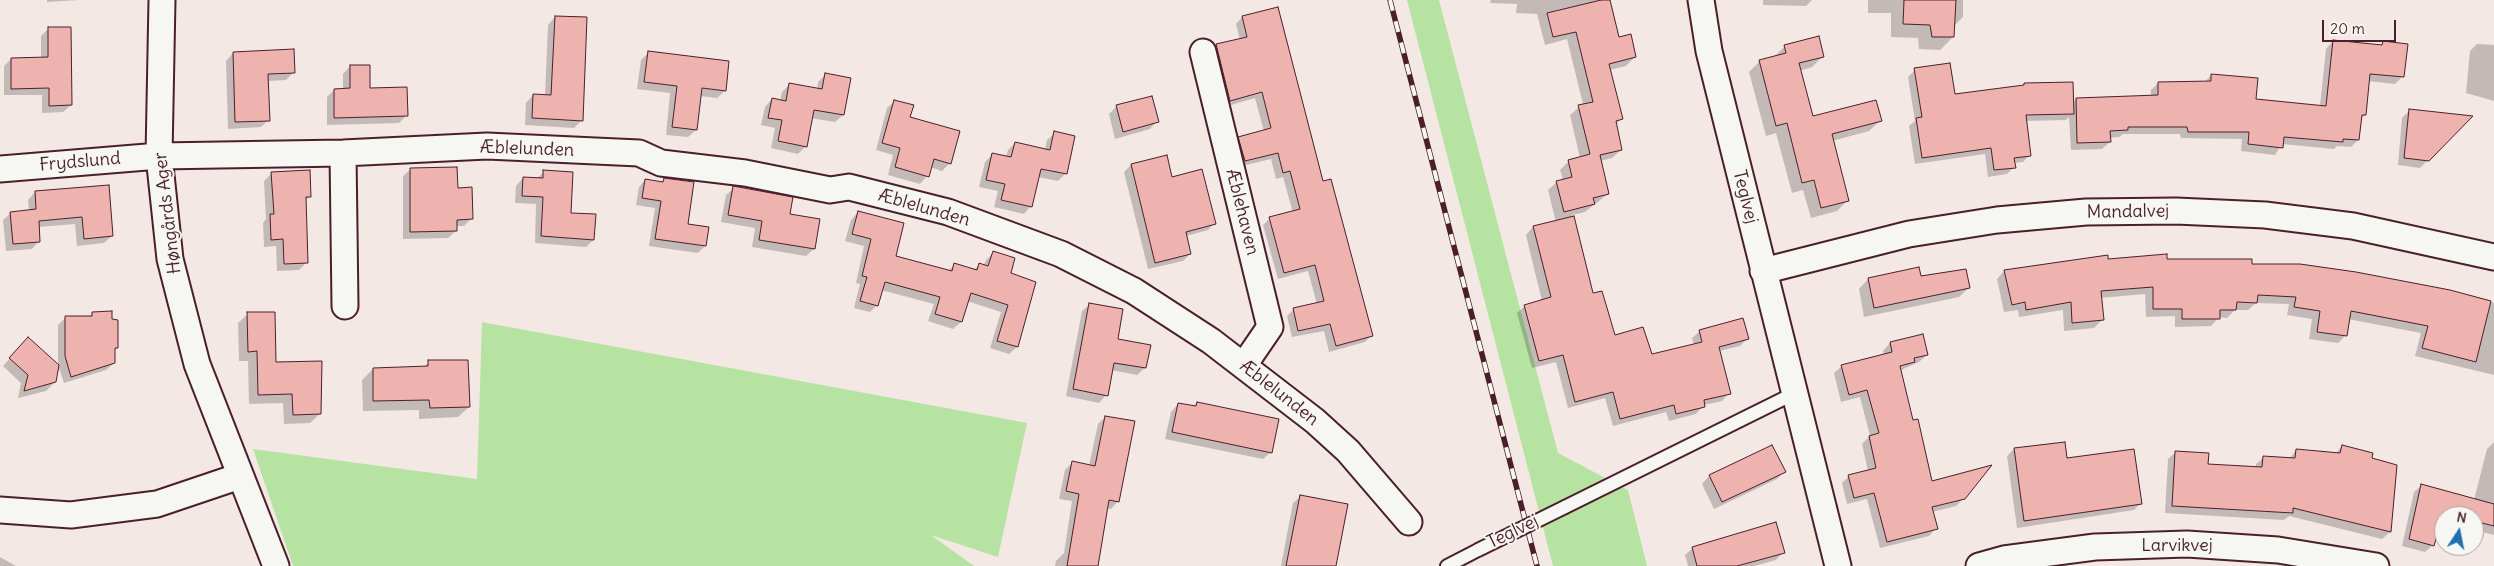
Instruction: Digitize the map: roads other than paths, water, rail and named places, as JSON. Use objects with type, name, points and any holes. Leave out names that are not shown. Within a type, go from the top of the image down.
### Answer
[{"type":"street","name":"Høngårds Ager","points":[[162,0],[159,156],[170,259],[196,364],[276,566]]},
{"type":"street","name":"Teglvej","points":[[1701,0],[1709,51],[1838,566]]},
{"type":"street","name":"Æblehaven","points":[[1203,52],[1270,328],[1244,365]]},
{"type":"street","name":"Æblelunden","points":[[159,156],[343,153],[487,146],[639,153],[661,163],[745,173],[830,190],[849,187],[948,212],[1061,254],[1134,291],[1244,365],[1315,421],[1348,451],[1409,522]]},
{"type":"street","points":[[343,153],[346,306]]},
{"type":"street","name":"Frydslund","points":[[0,169],[159,156]]},
{"type":"street","name":"Mandalvej","points":[[1763,271],[1909,234],[1997,220],[2096,212],[2176,211],[2265,215],[2353,226],[2494,257]]},
{"type":"street","points":[[0,510],[71,515],[157,504],[240,476]]},
{"type":"street","name":"Larvikvej","points":[[1979,566],[2004,559],[2095,547],[2187,544],[2278,550],[2376,566]]},
{"type":"lane","name":"Teglvej","points":[[1447,566],[1795,392]]},
{"type":"railway","points":[[1390,0],[1537,566]]}]
